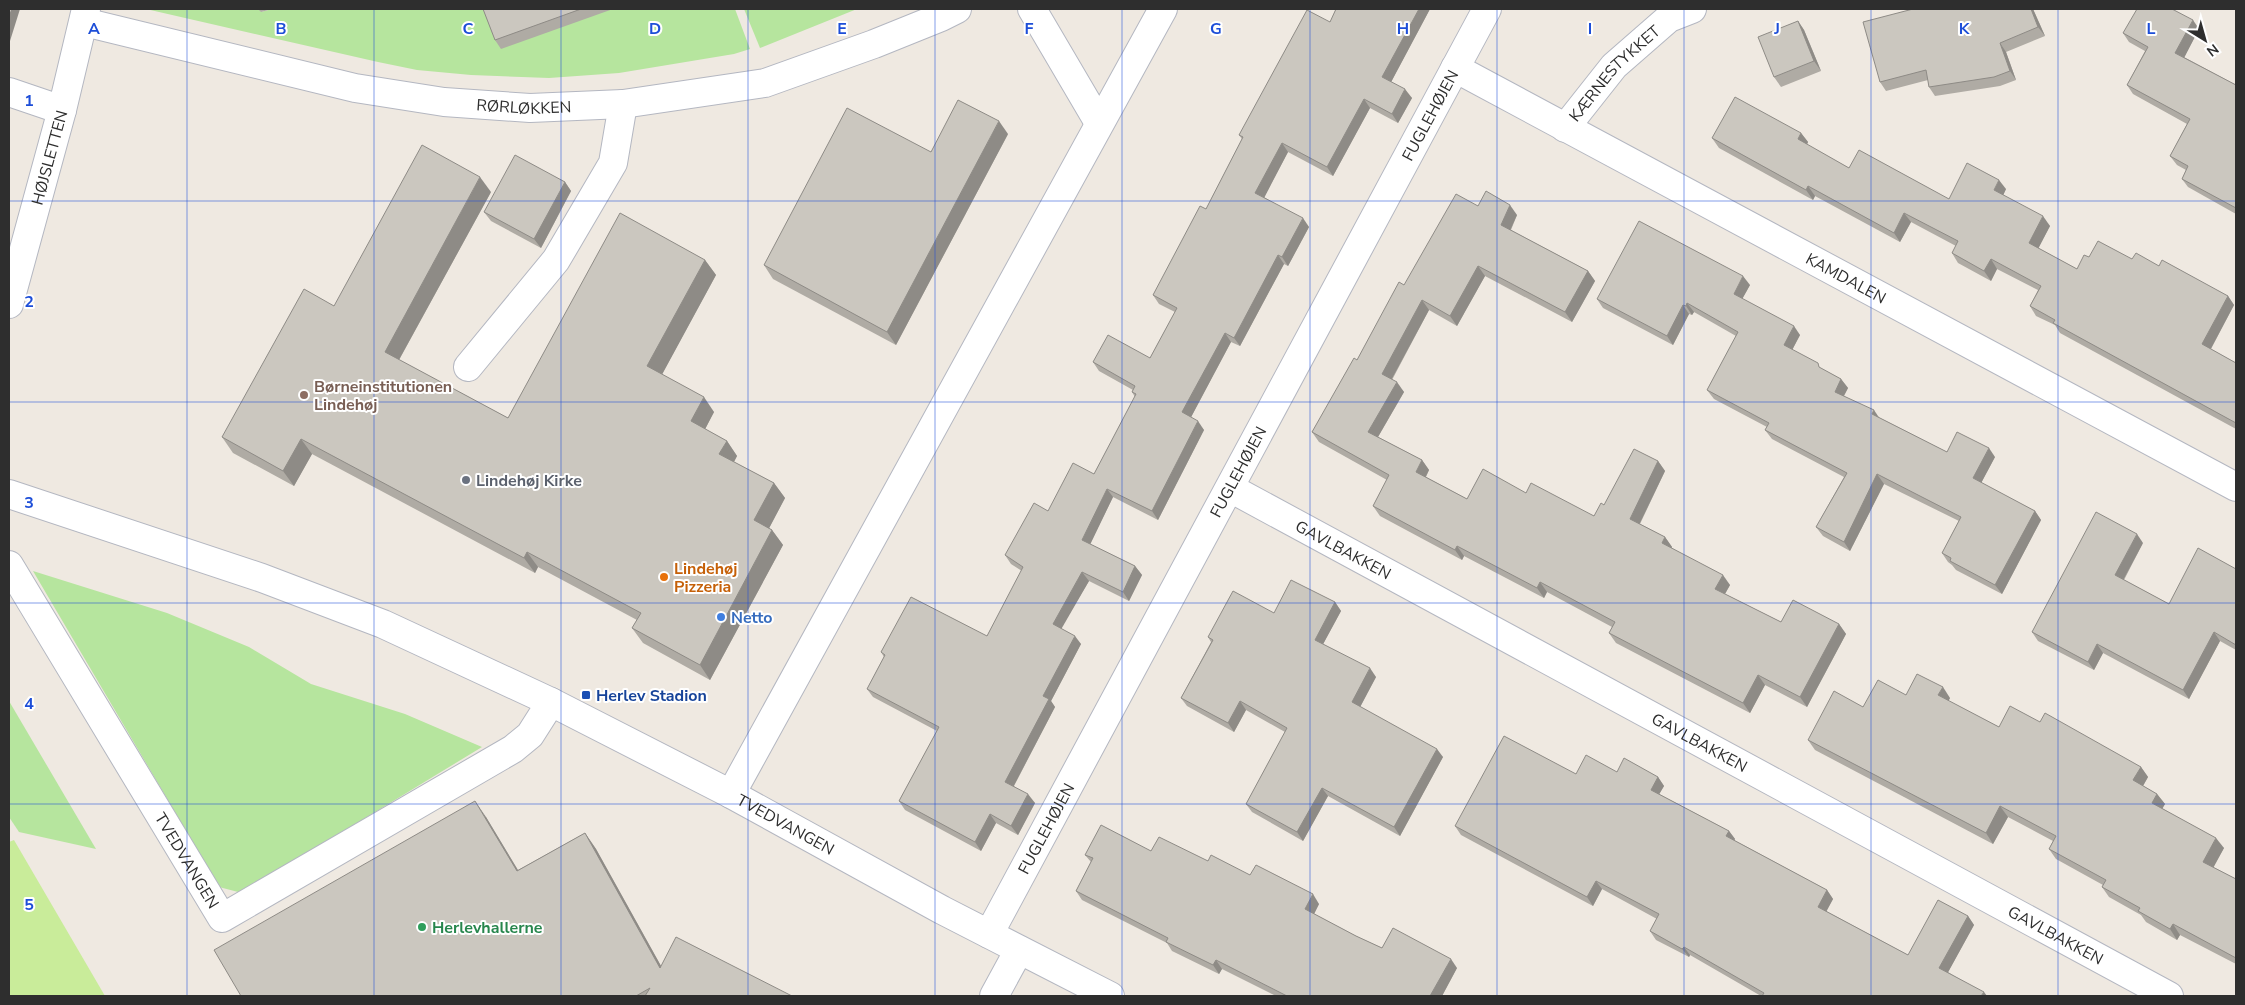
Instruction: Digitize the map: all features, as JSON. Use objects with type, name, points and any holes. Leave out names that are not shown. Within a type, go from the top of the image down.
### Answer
[{"type":"street","name":"RØRLØKKEN","points":[[85,16],[355,88],[444,102],[530,108],[623,104],[765,83],[874,44],[957,9]]},
{"type":"street","points":[[1032,9],[1099,123]]},
{"type":"street","points":[[731,794],[1163,9]]},
{"type":"street","name":"FUGLEHØJEN","points":[[989,934],[1487,9]]},
{"type":"street","name":"KÆRNESTYKKET","points":[[1565,128],[1614,66],[1670,18],[1692,9]]},
{"type":"street","name":"HØJSLETTEN","points":[[9,304],[62,110],[85,16]]},
{"type":"street","name":"KAMDALEN","points":[[1455,68],[2236,487]]},
{"type":"street","points":[[9,92],[62,110]]},
{"type":"street","points":[[468,367],[556,260],[613,163],[623,104]]},
{"type":"street","name":"GAVLBAKKEN","points":[[1230,488],[2170,996]]},
{"type":"street","name":"TVEDVANGEN","points":[[9,494],[262,578],[384,624],[550,702],[731,794],[989,934],[1110,996]]},
{"type":"street","name":"TVEDVANGEN","points":[[9,565],[222,918],[513,749],[530,735],[550,702]]},
{"type":"street","points":[[994,996],[1020,950]]},
{"type":"green space","points":[[146,9],[260,9],[261,12],[272,9],[735,9],[750,49],[734,54],[619,73],[549,78],[471,75],[417,70]]},
{"type":"green space","points":[[744,9],[857,9],[760,48]]},
{"type":"green space","points":[[33,571],[167,613],[249,647],[311,684],[405,714],[482,747],[242,893],[219,887]]},
{"type":"green space","points":[[9,701],[96,849],[19,832],[9,817]]},
{"type":"green space","points":[[14,840],[105,996],[9,996],[9,842]]},
{"type":"building","points":[[483,9],[581,9],[495,40]]},
{"type":"building","points":[[1336,9],[1419,9],[1382,77],[1405,89],[1392,114],[1364,99],[1327,167],[1282,143],[1255,193],[1303,218],[1282,257],[1278,255],[1234,338],[1225,333],[1182,412],[1198,421],[1152,511],[1107,489],[1082,540],[1135,566],[1123,592],[1082,572],[1053,624],[1075,636],[1043,696],[1049,699],[1005,782],[1028,794],[1011,826],[990,814],[975,842],[899,801],[939,727],[867,689],[885,655],[881,652],[911,597],[987,636],[1023,567],[1005,555],[1034,503],[1048,511],[1073,463],[1094,474],[1136,394],[1132,392],[1135,386],[1093,362],[1108,335],[1150,358],[1177,308],[1153,295],[1200,206],[1206,209],[1243,137],[1239,135],[1307,10],[1330,22]]},
{"type":"building","points":[[1913,9],[2031,9],[2038,27],[2000,43],[2010,71],[1994,77],[1929,87],[1926,70],[1880,82],[1863,22]]},
{"type":"building","points":[[2137,9],[2172,9],[2193,20],[2175,53],[2236,85],[2236,208],[2182,179],[2188,166],[2170,156],[2190,119],[2127,85],[2148,47],[2123,33]]},
{"type":"building","points":[[1798,21],[1814,61],[1774,77],[1758,37]]},
{"type":"building","points":[[1735,97],[1801,133],[1798,139],[1849,168],[1859,150],[1949,199],[1967,163],[1999,180],[1994,190],[2043,216],[2029,243],[2077,269],[2084,255],[2089,257],[2098,241],[2132,259],[2136,253],[2159,266],[2162,260],[2228,296],[2202,344],[2236,363],[2236,423],[2053,323],[2055,320],[2030,306],[2041,286],[1991,259],[1984,271],[1952,253],[1958,241],[1904,213],[1894,233],[1808,186],[1806,190],[1712,138]]},
{"type":"building","points":[[958,100],[999,121],[887,332],[764,265],[847,108],[931,152]]},
{"type":"building","points":[[422,145],[480,177],[385,352],[508,418],[620,213],[705,260],[647,366],[704,397],[691,421],[727,441],[719,454],[774,483],[754,520],[772,530],[700,665],[632,628],[641,613],[527,552],[524,558],[301,439],[283,471],[222,437],[304,289],[334,306]]},
{"type":"building","points":[[515,155],[565,182],[534,239],[484,212]]},
{"type":"building","points":[[1486,191],[1510,205],[1501,225],[1588,271],[1565,312],[1478,266],[1450,316],[1422,300],[1382,374],[1397,382],[1368,432],[1422,460],[1416,472],[1467,499],[1483,469],[1526,493],[1531,483],[1594,516],[1601,503],[1604,505],[1634,449],[1658,461],[1630,519],[1665,537],[1662,543],[1723,575],[1715,589],[1781,622],[1793,600],[1839,624],[1800,697],[1758,675],[1743,703],[1609,633],[1615,622],[1540,582],[1537,588],[1457,546],[1455,550],[1373,506],[1389,475],[1312,432],[1354,358],[1357,360],[1399,282],[1404,285],[1456,194],[1478,206]]},
{"type":"building","points":[[1639,221],[1743,276],[1734,294],[1794,326],[1784,345],[1818,363],[1819,367],[1841,379],[1835,392],[1874,410],[1872,414],[1947,452],[1957,432],[1989,448],[1973,478],[2035,511],[1995,585],[1950,561],[1951,558],[1942,553],[1961,517],[1877,474],[1844,542],[1816,527],[1847,473],[1765,430],[1769,423],[1707,390],[1738,332],[1687,303],[1686,306],[1683,305],[1667,336],[1597,299]]},
{"type":"building","points":[[2096,512],[2137,534],[2115,575],[2169,604],[2198,548],[2236,569],[2236,645],[2214,632],[2183,690],[2097,644],[2088,662],[2032,632]]},
{"type":"building","points":[[1291,580],[1335,602],[1315,640],[1370,668],[1352,702],[1437,749],[1394,827],[1322,788],[1297,832],[1246,804],[1287,728],[1240,701],[1228,723],[1181,698],[1213,640],[1208,637],[1233,591],[1274,613]]},
{"type":"building","points":[[1917,674],[1943,687],[1938,695],[1999,727],[2010,706],[2040,722],[2045,713],[2141,767],[2133,780],[2157,794],[2152,803],[2216,838],[2203,862],[2236,879],[2236,958],[2173,924],[2170,929],[2138,911],[2140,908],[2102,887],[2106,880],[2049,849],[2056,836],[2000,806],[1986,833],[1808,740],[1834,691],[1863,707],[1878,680],[1906,695]]},
{"type":"building","points":[[1504,736],[1576,774],[1586,755],[1617,772],[1624,758],[1658,777],[1651,790],[1729,831],[1726,836],[1827,890],[1818,907],[1908,955],[1938,900],[1968,916],[1939,968],[1984,992],[1981,996],[1762,996],[1764,993],[1684,947],[1682,949],[1650,931],[1659,914],[1596,881],[1587,897],[1455,826]]},
{"type":"building","name":"Herlevhallerne","points":[[475,801],[517,871],[585,833],[660,968],[676,937],[792,996],[645,996],[650,988],[636,996],[241,996],[214,950]]},
{"type":"building","points":[[1101,825],[1151,851],[1159,837],[1208,861],[1211,855],[1250,875],[1256,865],[1313,894],[1305,909],[1356,936],[1382,948],[1393,928],[1451,959],[1430,996],[1287,996],[1216,960],[1213,965],[1166,942],[1168,938],[1076,891],[1093,858],[1085,855]]},
{"type":"place","name":"Børneinstitutionen Lindehøj","points":[[304,395]]},
{"type":"place","name":"Lindehøj Kirke","points":[[466,480]]},
{"type":"place","name":"Lindehøj Pizzeria","points":[[664,577]]},
{"type":"place","name":"Netto","points":[[721,617]]},
{"type":"place","name":"Herlev Stadion","points":[[586,695]]},
{"type":"place","name":"Herlevhallerne","points":[[422,927]]}]
